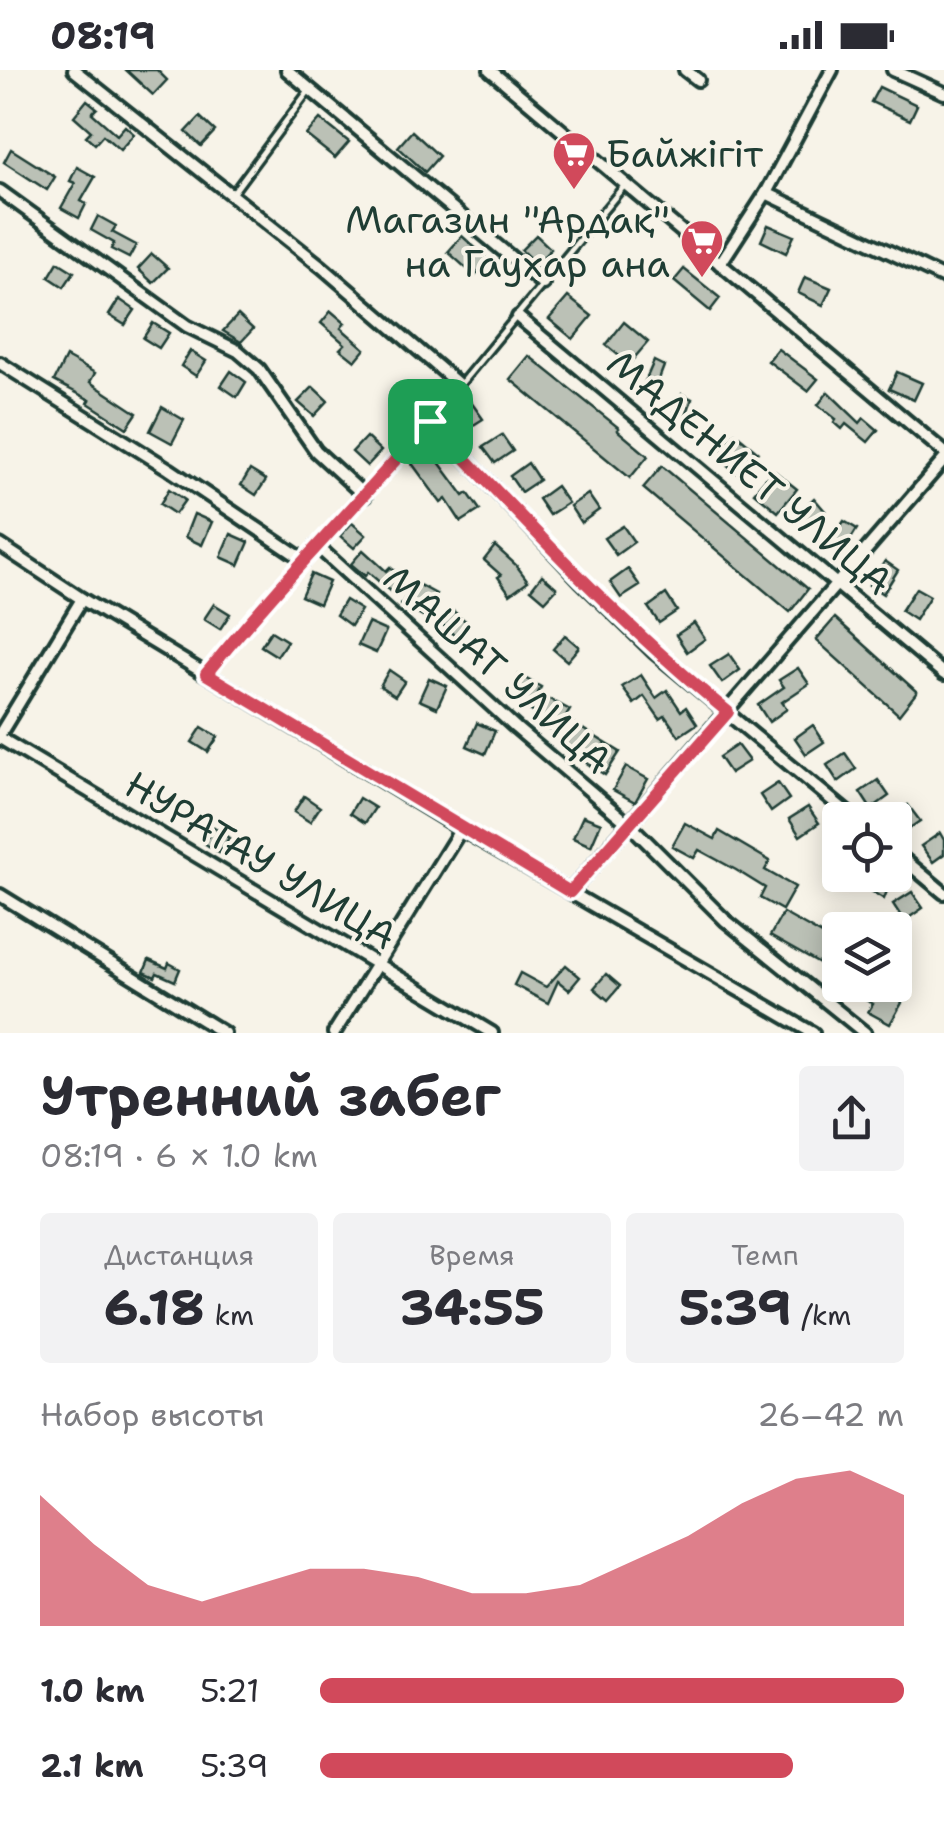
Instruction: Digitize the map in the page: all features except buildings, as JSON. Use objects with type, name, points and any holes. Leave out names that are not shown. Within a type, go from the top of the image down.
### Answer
[{"type":"street","points":[[74,70],[232,194],[458,384]]},
{"type":"street","points":[[287,70],[544,284]]},
{"type":"street","points":[[490,70],[944,452]]},
{"type":"street","points":[[685,70],[698,80]]},
{"type":"street","points":[[720,264],[766,193],[832,70]]},
{"type":"street","points":[[892,70],[944,93]]},
{"type":"street","points":[[0,190],[187,326],[238,351],[259,369],[316,451],[365,496]]},
{"type":"street","points":[[766,193],[944,278]]},
{"type":"street","name":"МАДЕНИЕТ УЛИЦА","points":[[518,318],[944,674]]},
{"type":"street","points":[[0,363],[304,560]]},
{"type":"street","points":[[430,421],[654,652],[835,802]]},
{"type":"street","points":[[570,892],[944,460]]},
{"type":"street","points":[[0,545],[461,829],[813,1033]]},
{"type":"street","name":"МАШАТ УЛИЦА","points":[[317,546],[516,728],[630,825],[726,920],[865,1033]]},
{"type":"street","points":[[0,736],[82,598]]},
{"type":"street","name":"НУРАТАУ УЛИЦА","points":[[0,736],[492,1033]]},
{"type":"street","points":[[334,1033],[461,829]]},
{"type":"street","points":[[912,866],[944,893]]},
{"type":"street","points":[[0,895],[224,1033]]},
{"type":"lane","points":[[232,194],[310,89]]},
{"type":"lane","points":[[206,674],[265,601],[430,421],[626,184]]},
{"type":"place","name":"Байжігіт","points":[[574,191]]},
{"type":"place","name":"Магазин \"Ардақ\" на Гаухар ана","points":[[702,279]]},
{"type":"route","points":[[430,421],[581,581],[654,652],[728,712],[570,892],[206,674],[265,601],[430,421]]}]
